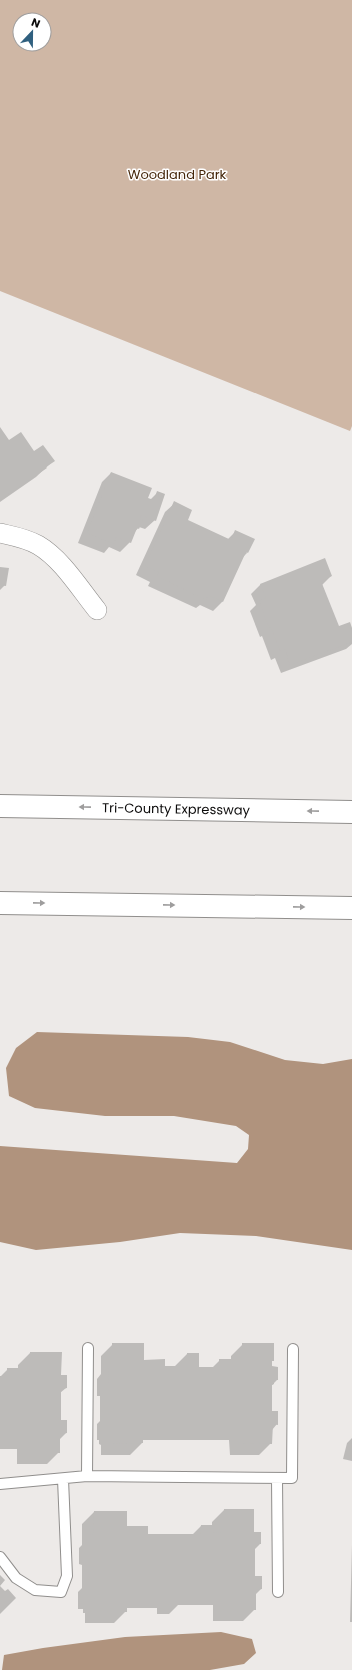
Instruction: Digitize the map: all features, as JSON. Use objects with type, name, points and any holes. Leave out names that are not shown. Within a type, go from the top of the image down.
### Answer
[{"type":"highway","name":"Tri-County Expressway","points":[[0,806],[352,812]]},
{"type":"highway","points":[[0,903],[352,908]]},
{"type":"street","points":[[0,533],[26,540],[48,552],[58,560],[98,610]]},
{"type":"lane","points":[[87,1476],[88,1348]]},
{"type":"lane","points":[[0,1484],[87,1476],[292,1478],[292,1349]]},
{"type":"lane","points":[[277,1478],[278,1592]]},
{"type":"lane","points":[[0,1556],[16,1578],[35,1590],[61,1592],[67,1576],[63,1479]]},
{"type":"green space","name":"Woodland Park","points":[[0,0],[352,0],[352,426],[350,431],[0,291]]},
{"type":"shaded area","points":[[37,1032],[188,1037],[230,1042],[285,1060],[323,1064],[352,1059],[352,1250],[256,1236],[180,1233],[120,1242],[36,1250],[0,1242],[0,1146],[237,1163],[248,1149],[249,1135],[236,1126],[174,1116],[105,1116],[35,1108],[9,1096],[6,1068],[16,1048]]},
{"type":"shaded area","points":[[221,1632],[252,1639],[256,1653],[244,1664],[210,1670],[2,1670],[4,1655],[43,1648],[125,1637]]},
{"type":"building","points":[[0,427],[9,440],[21,432],[34,451],[43,445],[55,461],[0,500]]},
{"type":"building","points":[[111,472],[152,488],[148,498],[154,500],[157,491],[165,494],[156,521],[141,515],[140,519],[143,520],[139,529],[137,528],[131,543],[116,537],[114,544],[87,533]]},
{"type":"building","points":[[174,501],[192,510],[188,520],[231,540],[235,530],[255,539],[248,553],[246,552],[223,602],[208,595],[206,600],[157,576],[159,572],[145,566]]},
{"type":"building","points":[[325,558],[332,576],[321,581],[339,626],[350,622],[352,628],[352,642],[290,665],[285,649],[280,651],[271,627],[269,628],[259,601],[266,598],[260,584]]},
{"type":"building","points":[[0,567],[9,568],[6,586],[0,585]]},
{"type":"building","points":[[112,1343],[144,1343],[144,1360],[165,1359],[165,1366],[187,1366],[187,1353],[199,1353],[199,1367],[219,1367],[219,1359],[242,1359],[242,1343],[274,1343],[274,1361],[272,1361],[272,1366],[278,1367],[278,1380],[274,1380],[274,1384],[272,1385],[272,1411],[278,1411],[278,1425],[273,1424],[272,1444],[241,1443],[241,1428],[143,1428],[143,1443],[112,1444],[112,1433],[111,1428],[109,1428],[109,1411],[112,1411],[112,1385],[108,1385],[109,1366],[111,1366],[112,1362]]},
{"type":"building","points":[[30,1352],[62,1352],[61,1375],[67,1375],[67,1388],[61,1389],[61,1420],[67,1420],[67,1433],[60,1434],[60,1453],[29,1453],[29,1437],[0,1437],[0,1376],[7,1376],[7,1368],[30,1368]]},
{"type":"building","points":[[224,1509],[254,1509],[254,1532],[261,1532],[261,1544],[255,1544],[255,1576],[262,1576],[262,1589],[256,1590],[256,1610],[225,1610],[225,1594],[182,1594],[182,1602],[169,1602],[169,1596],[127,1596],[127,1612],[97,1612],[97,1601],[95,1601],[94,1598],[90,1598],[90,1579],[94,1579],[94,1553],[90,1553],[90,1535],[93,1534],[94,1511],[127,1511],[127,1526],[148,1526],[148,1534],[200,1534],[201,1525],[213,1525],[213,1532],[222,1533],[222,1527],[224,1527]]},
{"type":"building","points":[[0,1575],[5,1580],[0,1586]]},
{"type":"building","points":[[0,1586],[5,1591],[8,1589],[16,1598],[0,1614]]}]
